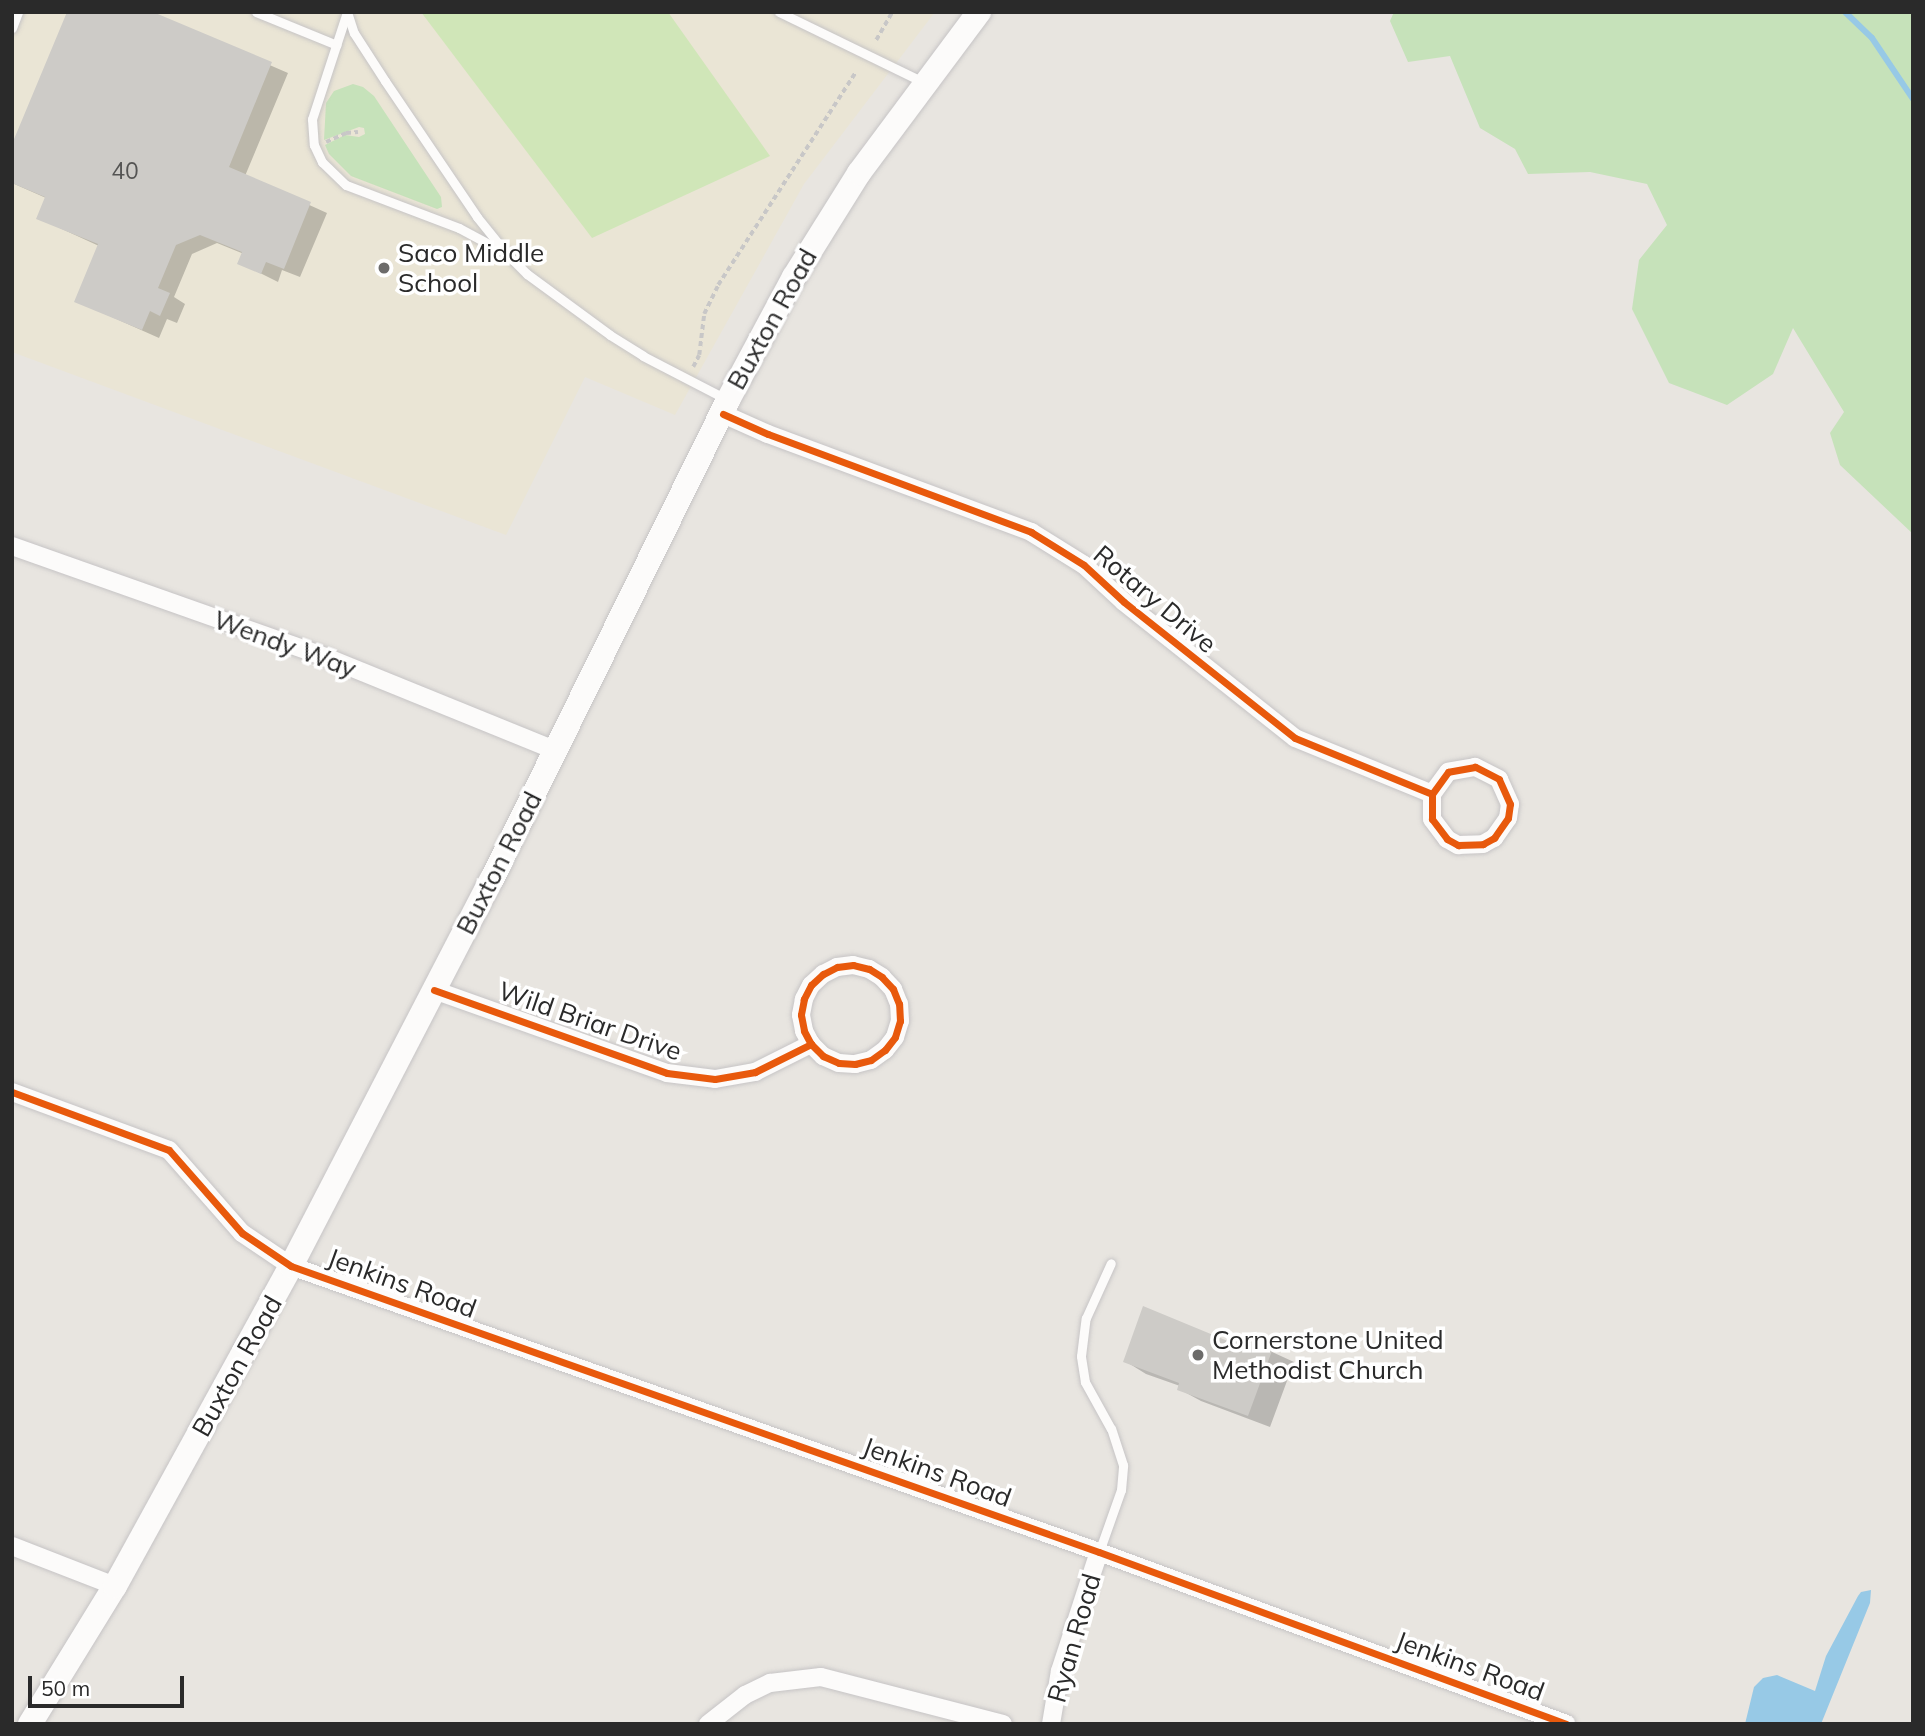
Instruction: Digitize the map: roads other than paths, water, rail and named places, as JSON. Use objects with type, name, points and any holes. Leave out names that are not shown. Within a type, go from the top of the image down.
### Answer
[{"type":"main road","name":"Buxton Road","points":[[30,1724],[115,1586],[291,1266],[434,990],[726,407],[827,220],[924,83],[979,12]]},
{"type":"street","name":"Rotary Drive","points":[[726,407],[768,434],[1031,532],[1084,565],[1155,627],[1295,738],[1432,794]]},
{"type":"street","name":"Wendy Way","points":[[12,546],[328,658],[555,750]]},
{"type":"street","points":[[1461,767],[1488,771],[1499,779],[1507,791],[1510,804],[1508,818],[1494,838],[1483,844],[1458,845],[1437,830],[1430,806],[1432,794],[1448,772],[1461,767]]},
{"type":"street","points":[[837,967],[861,967],[882,977],[893,989],[899,1004],[900,1021],[895,1037],[878,1055],[855,1064],[838,1063],[823,1056],[811,1044],[804,1031],[801,1014],[811,985],[823,974],[837,967]]},
{"type":"street","name":"Wild Briar Drive","points":[[434,990],[667,1073],[686,1076],[715,1079],[755,1072],[811,1044]]},
{"type":"street","name":"Jenkins Road","points":[[12,1092],[169,1150],[242,1233],[291,1266],[1099,1552],[1566,1724]]},
{"type":"street","points":[[12,1546],[115,1586]]},
{"type":"street","name":"Ryan Road","points":[[1051,1724],[1060,1671],[1099,1552]]},
{"type":"street","points":[[708,1724],[745,1695],[770,1683],[821,1677],[1003,1724]]},
{"type":"lane","points":[[12,28],[18,12]]},
{"type":"lane","points":[[256,12],[337,45]]},
{"type":"lane","points":[[347,12],[315,101],[311,127],[314,145],[327,169],[341,182],[459,228],[506,253]]},
{"type":"lane","points":[[347,12],[354,33],[385,81],[477,217],[506,253],[527,274],[610,335],[688,379],[726,407]]},
{"type":"lane","points":[[779,12],[924,83]]},
{"type":"lane","points":[[1099,1552],[1121,1490],[1123,1465],[1111,1429],[1084,1382],[1081,1356],[1086,1318],[1111,1263]]},
{"type":"water","points":[[1871,1590],[1870,1603],[1821,1724],[1745,1724],[1754,1687],[1763,1678],[1777,1675],[1815,1691],[1826,1656],[1858,1596],[1861,1592]]},
{"type":"waterway","points":[[1845,12],[1872,38],[1913,99]]},
{"type":"place","name":"Saco Middle School","points":[[384,268]]},
{"type":"place","name":"Cornerstone United Methodist Church","points":[[1198,1355]]}]
